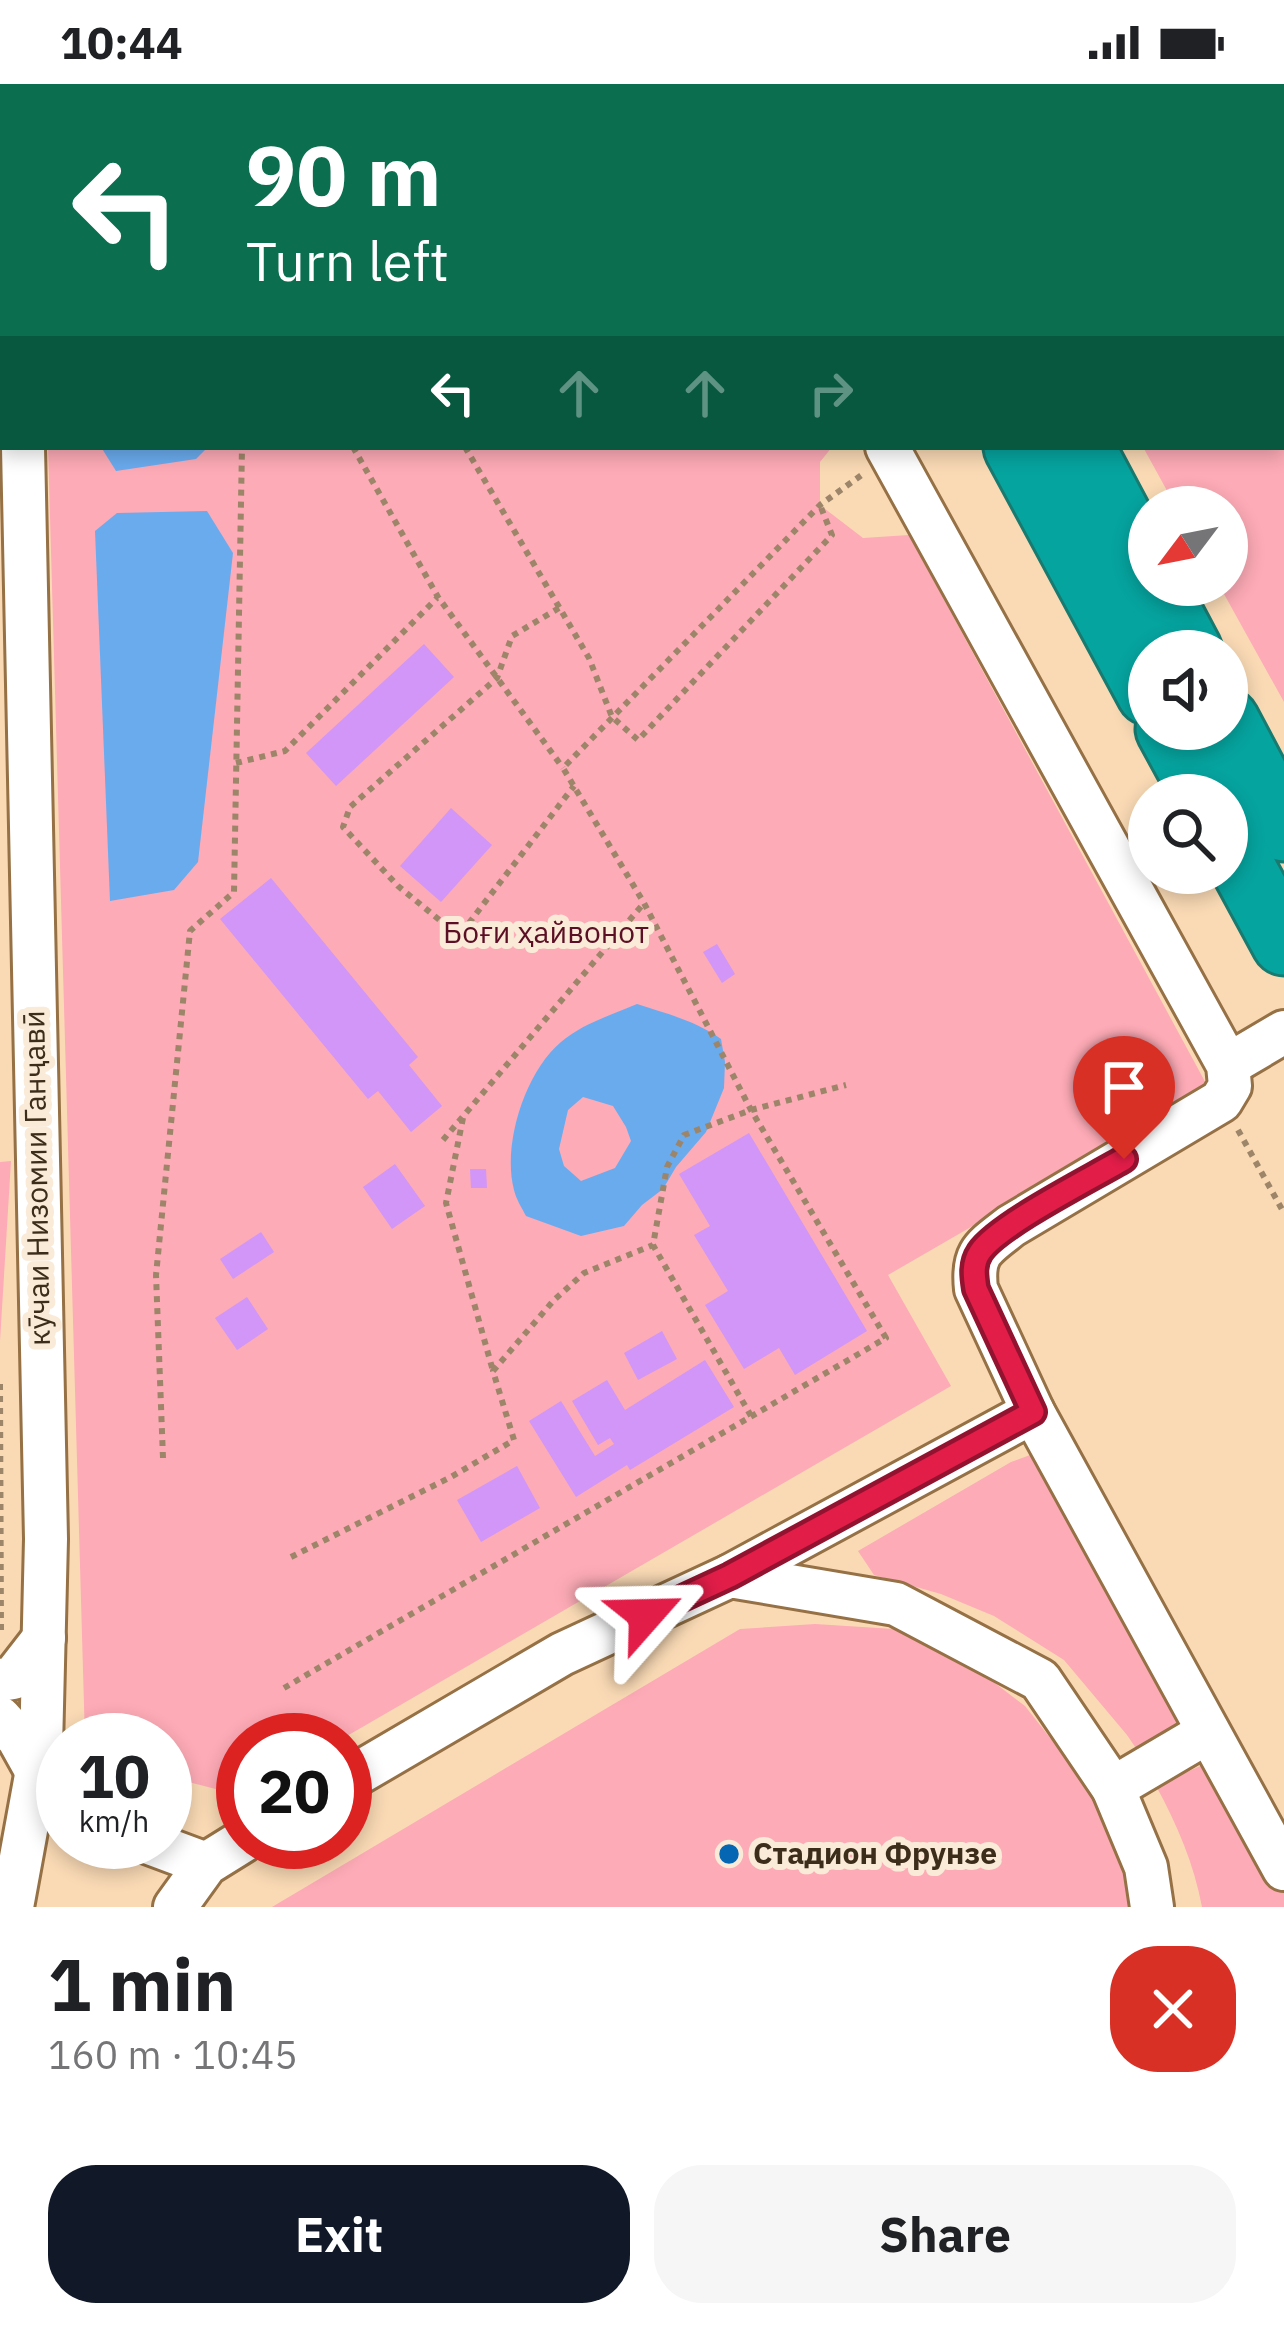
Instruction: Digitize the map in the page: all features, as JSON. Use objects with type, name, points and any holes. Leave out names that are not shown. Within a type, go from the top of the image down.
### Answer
[{"type":"highway","points":[[1018,450],[1128,654]]},
{"type":"highway","points":[[1084,450],[1128,534]]},
{"type":"highway","points":[[1242,750],[1284,829]]},
{"type":"highway","points":[[1248,877],[1284,943]]},
{"type":"street","name":"кӯчаи Низомии Ганҷавӣ","points":[[23,450],[46,1539],[42,1713]]},
{"type":"street","points":[[889,451],[1225,1083]]},
{"type":"street","points":[[1284,1032],[1225,1083],[1011,1226],[981,1251],[974,1268],[976,1289],[1033,1412],[1284,1869]]},
{"type":"street","points":[[372,1765],[562,1654],[730,1576],[1033,1412]]},
{"type":"street","points":[[730,1576],[896,1604],[1040,1680],[1113,1788],[1146,1868],[1152,1907]]},
{"type":"street","points":[[0,1680],[14,1678],[44,1638]]},
{"type":"street","points":[[0,1718],[18,1738],[36,1782]]},
{"type":"street","points":[[1113,1788],[1208,1732]]},
{"type":"street","name":"кӯчаи Низомии Ганҷавӣ","points":[[12,1907],[36,1828]]},
{"type":"street","points":[[175,1907],[206,1864],[216,1858]]},
{"type":"street","points":[[192,1859],[206,1864]]},
{"type":"path","points":[[164,1458],[156,1275],[190,931],[234,892],[242,450]]},
{"type":"path","points":[[284,1688],[886,1338],[752,1110],[644,903],[574,786],[438,597],[355,450]]},
{"type":"path","points":[[467,450],[589,658],[612,717],[638,740],[832,535],[820,505]]},
{"type":"path","points":[[563,768],[820,505],[889,451]]},
{"type":"path","points":[[236,763],[285,751],[438,597]]},
{"type":"path","points":[[559,608],[512,636],[497,678],[350,807],[343,826],[398,886],[459,937],[574,786]]},
{"type":"path","points":[[443,1140],[644,903]]},
{"type":"path","points":[[1225,1083],[1284,1213]]},
{"type":"path","points":[[751,1417],[653,1245],[667,1167],[683,1136],[752,1110],[846,1084]]},
{"type":"path","points":[[291,1557],[514,1440],[446,1203],[463,1118]]},
{"type":"path","points":[[493,1370],[584,1273],[653,1245]]},
{"type":"path","points":[[0,1384],[0,1636]]},
{"type":"green space","name":"Боғи ҳайвонот","points":[[48,450],[830,450],[820,462],[820,505],[863,538],[909,535],[1209,1089],[888,1275],[951,1386],[372,1721],[372,1713],[216,1713],[216,1789],[192,1783],[192,1713],[84,1713]]},
{"type":"green space","points":[[1145,450],[1284,450],[1284,702],[1231,606],[1248,606],[1248,486],[1164,486]]},
{"type":"green space","points":[[11,1161],[0,1341],[0,1162]]},
{"type":"green space","points":[[1030,1455],[1044,1460],[1194,1728],[1142,1757],[1064,1660],[994,1616],[941,1594],[874,1575],[858,1551]]},
{"type":"green space","points":[[815,1624],[894,1629],[962,1658],[1025,1706],[1084,1781],[1123,1857],[1134,1907],[272,1907],[336,1869],[372,1869],[372,1848],[740,1629]]},
{"type":"green space","points":[[1209,1762],[1284,1893],[1284,1907],[1202,1907],[1184,1845],[1156,1786]]},
{"type":"water","points":[[103,450],[205,450],[196,459],[116,471]]},
{"type":"water","points":[[207,511],[233,553],[198,862],[174,890],[110,901],[95,531],[117,513]]},
{"type":"water","points":[[637,1004],[721,1039],[724,1088],[706,1132],[663,1189],[624,1226],[581,1236],[526,1216],[515,1193],[511,1152],[527,1090],[561,1042]],"holes":[[[583,1097],[613,1106],[631,1141],[615,1168],[581,1181],[564,1166],[559,1149],[568,1110]]]},
{"type":"building","points":[[424,644],[454,677],[336,786],[306,753]]},
{"type":"building","points":[[451,808],[492,845],[441,902],[400,866]]},
{"type":"building","points":[[271,878],[418,1057],[409,1065],[442,1106],[411,1132],[378,1091],[368,1099],[220,919]]},
{"type":"building","points":[[717,944],[735,974],[722,983],[703,952]]},
{"type":"building","points":[[749,1133],[867,1331],[795,1375],[779,1348],[744,1369],[705,1305],[728,1291],[694,1235],[710,1226],[679,1174]]},
{"type":"building","points":[[395,1164],[425,1206],[392,1229],[363,1187]]},
{"type":"building","points":[[470,1169],[486,1169],[487,1188],[471,1188]]},
{"type":"building","points":[[261,1232],[274,1252],[233,1279],[220,1259]]},
{"type":"building","points":[[247,1297],[268,1329],[237,1350],[215,1318]]},
{"type":"building","points":[[662,1331],[677,1359],[638,1380],[624,1353]]},
{"type":"building","points":[[705,1360],[734,1407],[576,1497],[529,1421],[561,1401],[595,1456],[614,1444],[610,1438],[598,1445],[572,1401],[607,1380],[625,1410]]},
{"type":"building","points":[[517,1466],[540,1508],[481,1542],[457,1500]]},
{"type":"place","name":"Стадион Фрунзе","points":[[729,1854]]},
{"type":"route","points":[[646,1615],[730,1576],[1033,1412],[976,1289],[974,1268],[981,1251],[1011,1226],[1124,1159]]}]
